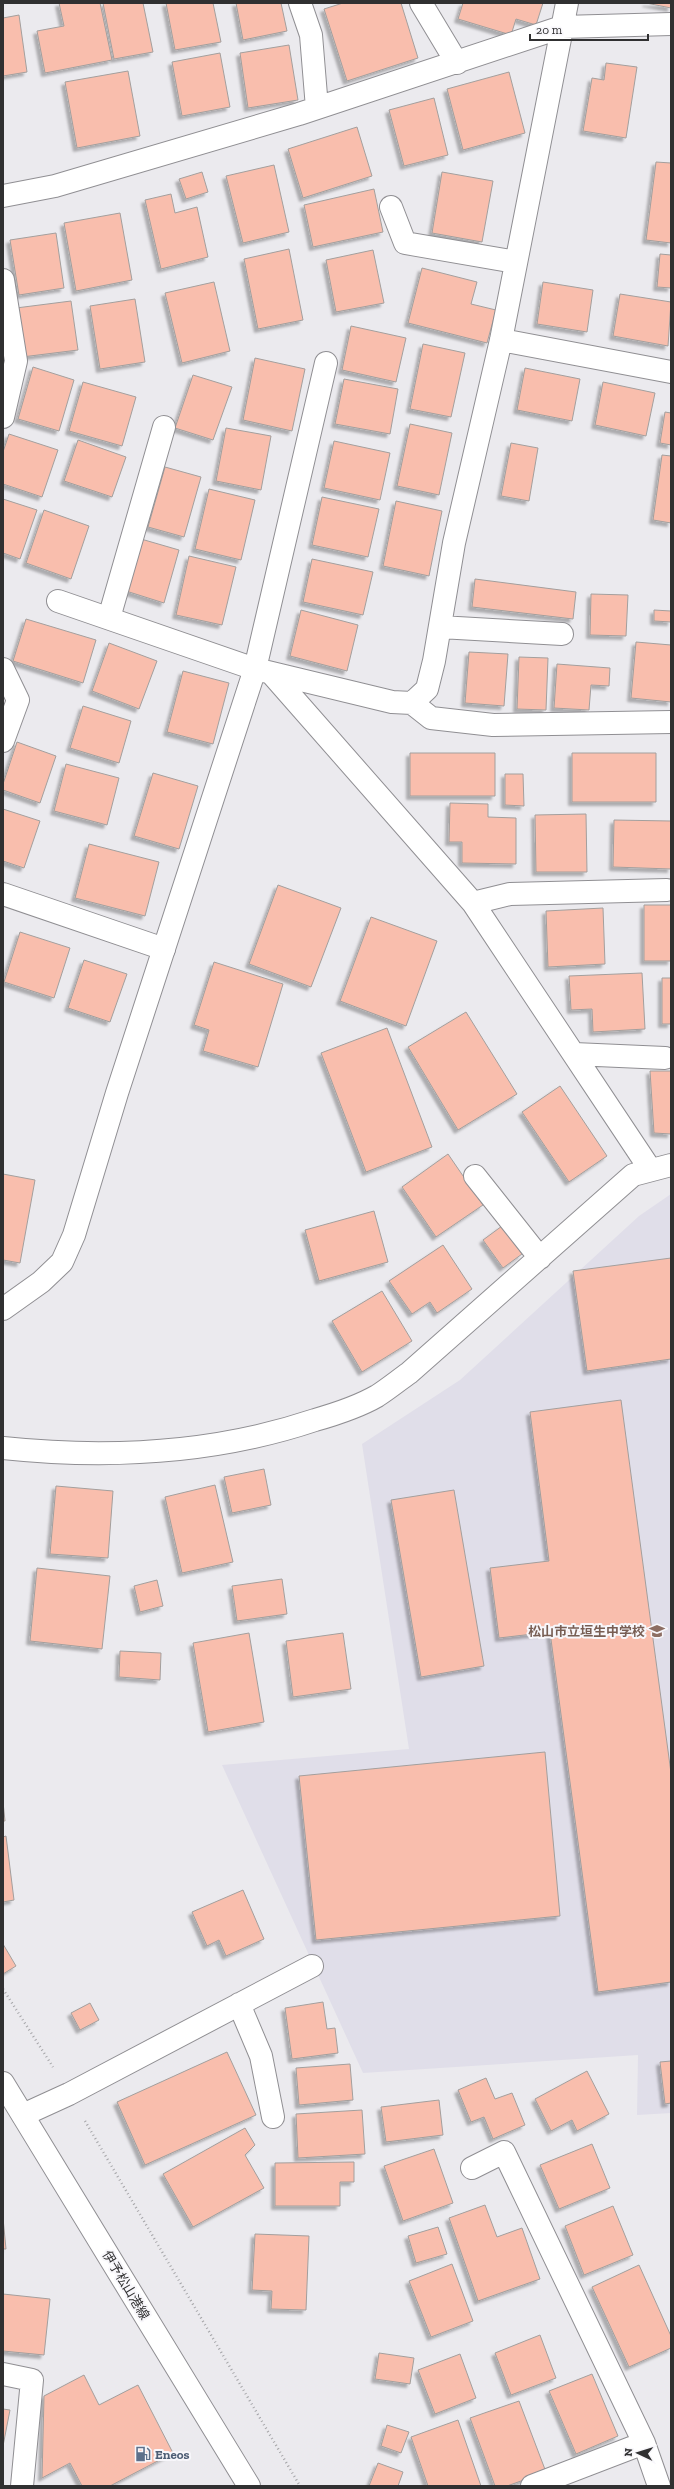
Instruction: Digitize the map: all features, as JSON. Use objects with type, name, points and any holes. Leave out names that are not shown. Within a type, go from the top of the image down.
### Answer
[{"type":"street","points":[[300,3],[311,35],[317,108]]},
{"type":"street","points":[[421,3],[457,63]]},
{"type":"street","points":[[412,703],[426,689],[440,627],[454,543],[501,340],[567,3]]},
{"type":"street","points":[[3,196],[55,186],[317,108],[457,63],[562,27],[625,27],[671,24]]},
{"type":"street","points":[[391,207],[405,243],[516,262]]},
{"type":"street","points":[[3,280],[16,361],[3,417]]},
{"type":"street","points":[[501,340],[671,372]]},
{"type":"street","points":[[3,1309],[40,1282],[62,1262],[74,1235],[164,948],[263,671],[326,363]]},
{"type":"street","points":[[109,618],[164,427]]},
{"type":"street","points":[[58,601],[263,671],[392,702],[412,703],[431,718],[493,725],[671,722]]},
{"type":"street","points":[[440,627],[562,634]]},
{"type":"street","points":[[3,669],[18,700],[3,742]]},
{"type":"street","points":[[263,671],[473,903],[650,1169]]},
{"type":"street","points":[[473,903],[510,894],[667,890]]},
{"type":"street","points":[[3,894],[164,948]]},
{"type":"street","points":[[574,1054],[665,1058]]},
{"type":"street","points":[[3,1448],[62,1454],[141,1453],[210,1446],[292,1428],[345,1410],[376,1396],[409,1373],[633,1175],[650,1169],[671,1165]]},
{"type":"street","points":[[476,1176],[540,1258]]},
{"type":"street","points":[[23,2115],[69,2094],[312,1966]]},
{"type":"street","points":[[239,2004],[261,2056],[273,2116]]},
{"type":"street","name":"伊予松山港線","points":[[3,2083],[248,2486]]},
{"type":"street","points":[[472,2168],[504,2152],[644,2443],[659,2486]]},
{"type":"street","points":[[3,2374],[32,2380],[22,2486]]},
{"type":"street","points":[[532,2486],[644,2443]]},
{"type":"path","points":[[3,1989],[69,2094],[300,2486]]},
{"type":"shaded area","points":[[671,1194],[671,2113],[637,2115],[638,2055],[363,2073],[222,1765],[409,1749],[362,1444],[460,1380],[639,1216]]},
{"type":"building","points":[[59,3],[100,3],[112,60],[45,73],[37,31],[64,26]]},
{"type":"building","points":[[103,3],[143,3],[153,52],[114,59]]},
{"type":"building","points":[[166,3],[213,3],[221,42],[175,50]]},
{"type":"building","points":[[236,3],[281,3],[287,31],[243,40]]},
{"type":"building","points":[[343,3],[401,3],[418,58],[347,81],[324,9]]},
{"type":"building","points":[[463,3],[543,3],[536,25],[516,19],[511,35],[458,19]]},
{"type":"building","points":[[646,3],[671,3],[671,8]]},
{"type":"building","points":[[19,15],[27,72],[3,76],[3,18]]},
{"type":"building","points":[[289,45],[298,100],[248,108],[240,53]]},
{"type":"building","points":[[220,53],[230,107],[182,116],[172,62]]},
{"type":"building","points":[[606,63],[637,67],[626,138],[583,131],[592,78],[604,80]]},
{"type":"building","points":[[128,71],[140,136],[77,148],[65,82]]},
{"type":"building","points":[[509,72],[525,133],[463,150],[447,89]]},
{"type":"building","points":[[434,98],[448,155],[404,166],[389,110]]},
{"type":"building","points":[[357,127],[372,176],[303,198],[288,149]]},
{"type":"building","points":[[656,162],[671,163],[671,243],[646,240]]},
{"type":"building","points":[[274,165],[289,232],[243,243],[226,176]]},
{"type":"building","points":[[202,172],[208,192],[186,199],[179,179]]},
{"type":"building","points":[[442,172],[493,181],[482,242],[432,233]]},
{"type":"building","points":[[374,189],[383,232],[313,247],[304,205]]},
{"type":"building","points":[[171,194],[175,213],[197,207],[208,257],[161,269],[145,200]]},
{"type":"building","points":[[120,213],[132,280],[76,291],[64,223]]},
{"type":"building","points":[[56,233],[64,288],[19,295],[10,240]]},
{"type":"building","points":[[289,249],[303,320],[258,329],[244,259]]},
{"type":"building","points":[[373,250],[384,303],[336,312],[326,260]]},
{"type":"building","points":[[660,254],[671,255],[671,288],[657,287]]},
{"type":"building","points":[[422,268],[477,282],[471,304],[496,310],[487,343],[408,323]]},
{"type":"building","points":[[214,282],[230,351],[182,363],[165,293]]},
{"type":"building","points":[[543,282],[593,290],[587,332],[537,324]]},
{"type":"building","points":[[620,294],[671,302],[668,346],[613,336]]},
{"type":"building","points":[[135,299],[145,362],[100,369],[90,306]]},
{"type":"building","points":[[71,301],[78,350],[22,357],[16,308]]},
{"type":"building","points":[[351,326],[406,338],[396,382],[342,370]]},
{"type":"building","points":[[423,344],[465,353],[451,417],[410,409]]},
{"type":"building","points":[[255,358],[305,369],[292,431],[243,420]]},
{"type":"building","points":[[33,367],[74,380],[59,431],[18,419]]},
{"type":"building","points":[[525,368],[580,379],[572,421],[517,410]]},
{"type":"building","points":[[193,375],[232,387],[213,440],[175,428]]},
{"type":"building","points":[[344,379],[398,389],[390,434],[335,424]]},
{"type":"building","points":[[83,382],[136,397],[122,446],[69,431]]},
{"type":"building","points":[[603,382],[655,393],[646,436],[595,425]]},
{"type":"building","points":[[665,412],[671,413],[671,445],[660,443]]},
{"type":"building","points":[[410,424],[452,433],[439,495],[397,486]]},
{"type":"building","points":[[226,428],[271,436],[261,490],[216,481]]},
{"type":"building","points":[[9,434],[58,450],[42,497],[3,484],[3,452]]},
{"type":"building","points":[[78,440],[126,457],[112,497],[64,481]]},
{"type":"building","points":[[334,441],[390,453],[380,500],[324,488]]},
{"type":"building","points":[[511,443],[538,448],[529,501],[501,496]]},
{"type":"building","points":[[662,455],[671,456],[671,523],[653,520]]},
{"type":"building","points":[[165,467],[201,477],[184,537],[148,527]]},
{"type":"building","points":[[209,489],[255,500],[241,560],[195,549]]},
{"type":"building","points":[[322,497],[379,509],[368,557],[312,545]]},
{"type":"building","points":[[3,499],[37,510],[20,559],[3,553]]},
{"type":"building","points":[[396,501],[442,511],[429,576],[383,566]]},
{"type":"building","points":[[44,510],[89,526],[71,579],[26,563]]},
{"type":"building","points":[[141,539],[179,550],[164,603],[126,591]]},
{"type":"building","points":[[189,556],[236,567],[222,625],[176,615]]},
{"type":"building","points":[[312,559],[373,572],[363,615],[303,602]]},
{"type":"building","points":[[475,579],[576,592],[573,619],[472,607]]},
{"type":"building","points":[[591,594],[628,595],[626,636],[590,635]]},
{"type":"building","points":[[301,610],[358,625],[347,671],[290,656]]},
{"type":"building","points":[[654,610],[671,611],[671,622],[654,621]]},
{"type":"building","points":[[26,619],[96,640],[83,683],[13,661]]},
{"type":"building","points":[[636,642],[671,645],[671,702],[631,698]]},
{"type":"building","points":[[109,643],[157,661],[139,709],[92,691]]},
{"type":"building","points":[[469,652],[508,654],[504,706],[465,703]]},
{"type":"building","points":[[519,657],[548,658],[546,710],[517,709]]},
{"type":"building","points":[[557,664],[610,668],[609,686],[591,685],[589,710],[554,708]]},
{"type":"building","points":[[183,671],[229,683],[213,744],[167,732]]},
{"type":"building","points":[[83,706],[131,721],[119,763],[70,748]]},
{"type":"building","points":[[17,742],[56,756],[40,803],[3,790],[3,784]]},
{"type":"building","points":[[410,753],[495,753],[495,796],[410,796]]},
{"type":"building","points":[[572,753],[656,753],[656,802],[572,802]]},
{"type":"building","points":[[66,764],[119,778],[107,825],[54,811]]},
{"type":"building","points":[[153,773],[198,786],[179,849],[134,836]]},
{"type":"building","points":[[505,774],[523,774],[524,806],[505,805]]},
{"type":"building","points":[[450,803],[488,804],[488,817],[516,818],[516,864],[462,863],[462,842],[449,842]]},
{"type":"building","points":[[3,809],[40,821],[24,868],[3,861]]},
{"type":"building","points":[[586,814],[587,872],[536,872],[535,815]]},
{"type":"building","points":[[614,820],[671,821],[671,869],[613,867]]},
{"type":"building","points":[[89,844],[159,862],[145,916],[75,898]]},
{"type":"building","points":[[278,885],[341,908],[311,987],[249,964]]},
{"type":"building","points":[[644,905],[671,905],[671,961],[644,961]]},
{"type":"building","points":[[603,908],[605,964],[548,967],[546,911]]},
{"type":"building","points":[[371,917],[437,941],[406,1026],[340,1001]]},
{"type":"building","points":[[20,932],[70,948],[54,998],[4,982]]},
{"type":"building","points":[[84,960],[127,974],[110,1022],[68,1008]]},
{"type":"building","points":[[214,962],[283,984],[258,1067],[203,1051],[209,1030],[194,1025]]},
{"type":"building","points":[[642,973],[645,1029],[593,1032],[592,1009],[571,1010],[569,976]]},
{"type":"building","points":[[662,978],[671,978],[671,1024],[662,1024]]},
{"type":"building","points":[[466,1012],[517,1094],[458,1130],[408,1047]]},
{"type":"building","points":[[387,1028],[432,1147],[366,1172],[321,1053]]},
{"type":"building","points":[[650,1071],[671,1071],[671,1134],[654,1133]]},
{"type":"building","points":[[560,1086],[607,1156],[569,1182],[522,1112]]},
{"type":"building","points":[[448,1154],[483,1205],[436,1237],[402,1187]]},
{"type":"building","points":[[3,1174],[35,1180],[20,1263],[3,1260]]},
{"type":"building","points":[[374,1211],[388,1262],[319,1281],[305,1230]]},
{"type":"building","points":[[502,1226],[522,1254],[503,1268],[483,1240]]},
{"type":"building","points":[[443,1245],[472,1289],[437,1313],[430,1302],[412,1314],[389,1281]]},
{"type":"building","points":[[671,1258],[671,1359],[587,1371],[573,1271]]},
{"type":"building","points":[[382,1291],[412,1341],[362,1372],[332,1321]]},
{"type":"building","points":[[621,1400],[671,1773],[671,1982],[598,1992],[550,1632],[499,1638],[490,1568],[549,1561],[530,1412]]},
{"type":"building","points":[[264,1469],[271,1505],[232,1513],[224,1477]]},
{"type":"building","points":[[215,1485],[233,1562],[182,1573],[165,1497]]},
{"type":"building","points":[[56,1486],[113,1491],[108,1558],[50,1554]]},
{"type":"building","points":[[454,1490],[484,1666],[421,1677],[391,1500]]},
{"type":"building","points":[[37,1568],[110,1576],[102,1649],[30,1641]]},
{"type":"building","points":[[282,1579],[287,1614],[237,1621],[232,1586]]},
{"type":"building","points":[[157,1580],[163,1606],[140,1612],[134,1586]]},
{"type":"building","points":[[249,1633],[264,1722],[208,1732],[193,1643]]},
{"type":"building","points":[[343,1633],[351,1689],[293,1697],[286,1641]]},
{"type":"building","points":[[120,1651],[161,1653],[160,1680],[119,1677]]},
{"type":"building","points":[[545,1752],[560,1916],[316,1940],[299,1776]]},
{"type":"building","points":[[3,1802],[5,1821],[3,1821]]},
{"type":"building","points":[[6,1836],[14,1900],[3,1902],[3,1837]]},
{"type":"building","points":[[243,1890],[264,1939],[226,1956],[219,1940],[207,1946],[192,1912]]},
{"type":"building","points":[[3,1944],[16,1966],[3,1974]]},
{"type":"building","points":[[323,2002],[327,2029],[335,2028],[338,2053],[292,2059],[285,2008]]},
{"type":"building","points":[[90,2003],[99,2020],[80,2030],[71,2013]]},
{"type":"building","points":[[227,2052],[256,2115],[145,2165],[117,2102]]},
{"type":"building","points":[[671,2061],[671,2103],[665,2104],[660,2062]]},
{"type":"building","points":[[350,2064],[353,2100],[299,2105],[296,2068]]},
{"type":"building","points":[[587,2071],[609,2114],[577,2131],[572,2120],[551,2131],[535,2099]]},
{"type":"building","points":[[486,2078],[495,2099],[512,2093],[525,2125],[493,2139],[484,2117],[471,2122],[458,2090]]},
{"type":"building","points":[[439,2100],[443,2135],[386,2142],[381,2107]]},
{"type":"building","points":[[362,2110],[365,2154],[298,2158],[296,2114]]},
{"type":"building","points":[[245,2128],[255,2145],[245,2155],[264,2188],[193,2227],[163,2174]]},
{"type":"building","points":[[592,2144],[610,2188],[559,2209],[540,2165]]},
{"type":"building","points":[[434,2149],[453,2203],[403,2221],[384,2166]]},
{"type":"building","points":[[354,2162],[354,2182],[340,2182],[340,2206],[275,2206],[275,2163]]},
{"type":"building","points":[[485,2205],[497,2237],[522,2228],[540,2279],[478,2301],[449,2218]]},
{"type":"building","points":[[613,2206],[633,2255],[584,2275],[565,2226]]},
{"type":"building","points":[[3,2218],[6,2249],[3,2249]]},
{"type":"building","points":[[438,2227],[447,2254],[416,2263],[408,2236]]},
{"type":"building","points":[[255,2234],[309,2236],[306,2310],[271,2309],[272,2291],[252,2290]]},
{"type":"building","points":[[452,2264],[473,2321],[431,2337],[409,2281]]},
{"type":"building","points":[[639,2265],[671,2336],[671,2348],[629,2367],[592,2287]]},
{"type":"building","points":[[3,2294],[50,2299],[44,2355],[3,2351]]},
{"type":"building","points":[[540,2335],[556,2378],[511,2395],[495,2353]]},
{"type":"building","points":[[379,2353],[414,2358],[410,2384],[375,2379]]},
{"type":"building","points":[[460,2354],[476,2398],[435,2414],[418,2370]]},
{"type":"building","points":[[592,2374],[618,2436],[576,2454],[549,2391]]},
{"type":"building","points":[[84,2375],[99,2405],[138,2385],[173,2453],[110,2486],[82,2486],[70,2463],[42,2478],[44,2396]]},
{"type":"building","points":[[519,2401],[546,2472],[507,2486],[495,2486],[470,2418]]},
{"type":"building","points":[[3,2409],[10,2410],[3,2446]]},
{"type":"building","points":[[458,2420],[481,2486],[428,2486],[411,2437]]},
{"type":"building","points":[[387,2425],[409,2432],[401,2453],[381,2446]]},
{"type":"building","points":[[378,2463],[403,2472],[398,2486],[369,2486]]},
{"type":"place","name":"松山市立垣生中学校","points":[[657,1631]]},
{"type":"place","name":"Eneos","points":[[143,2454]]}]
